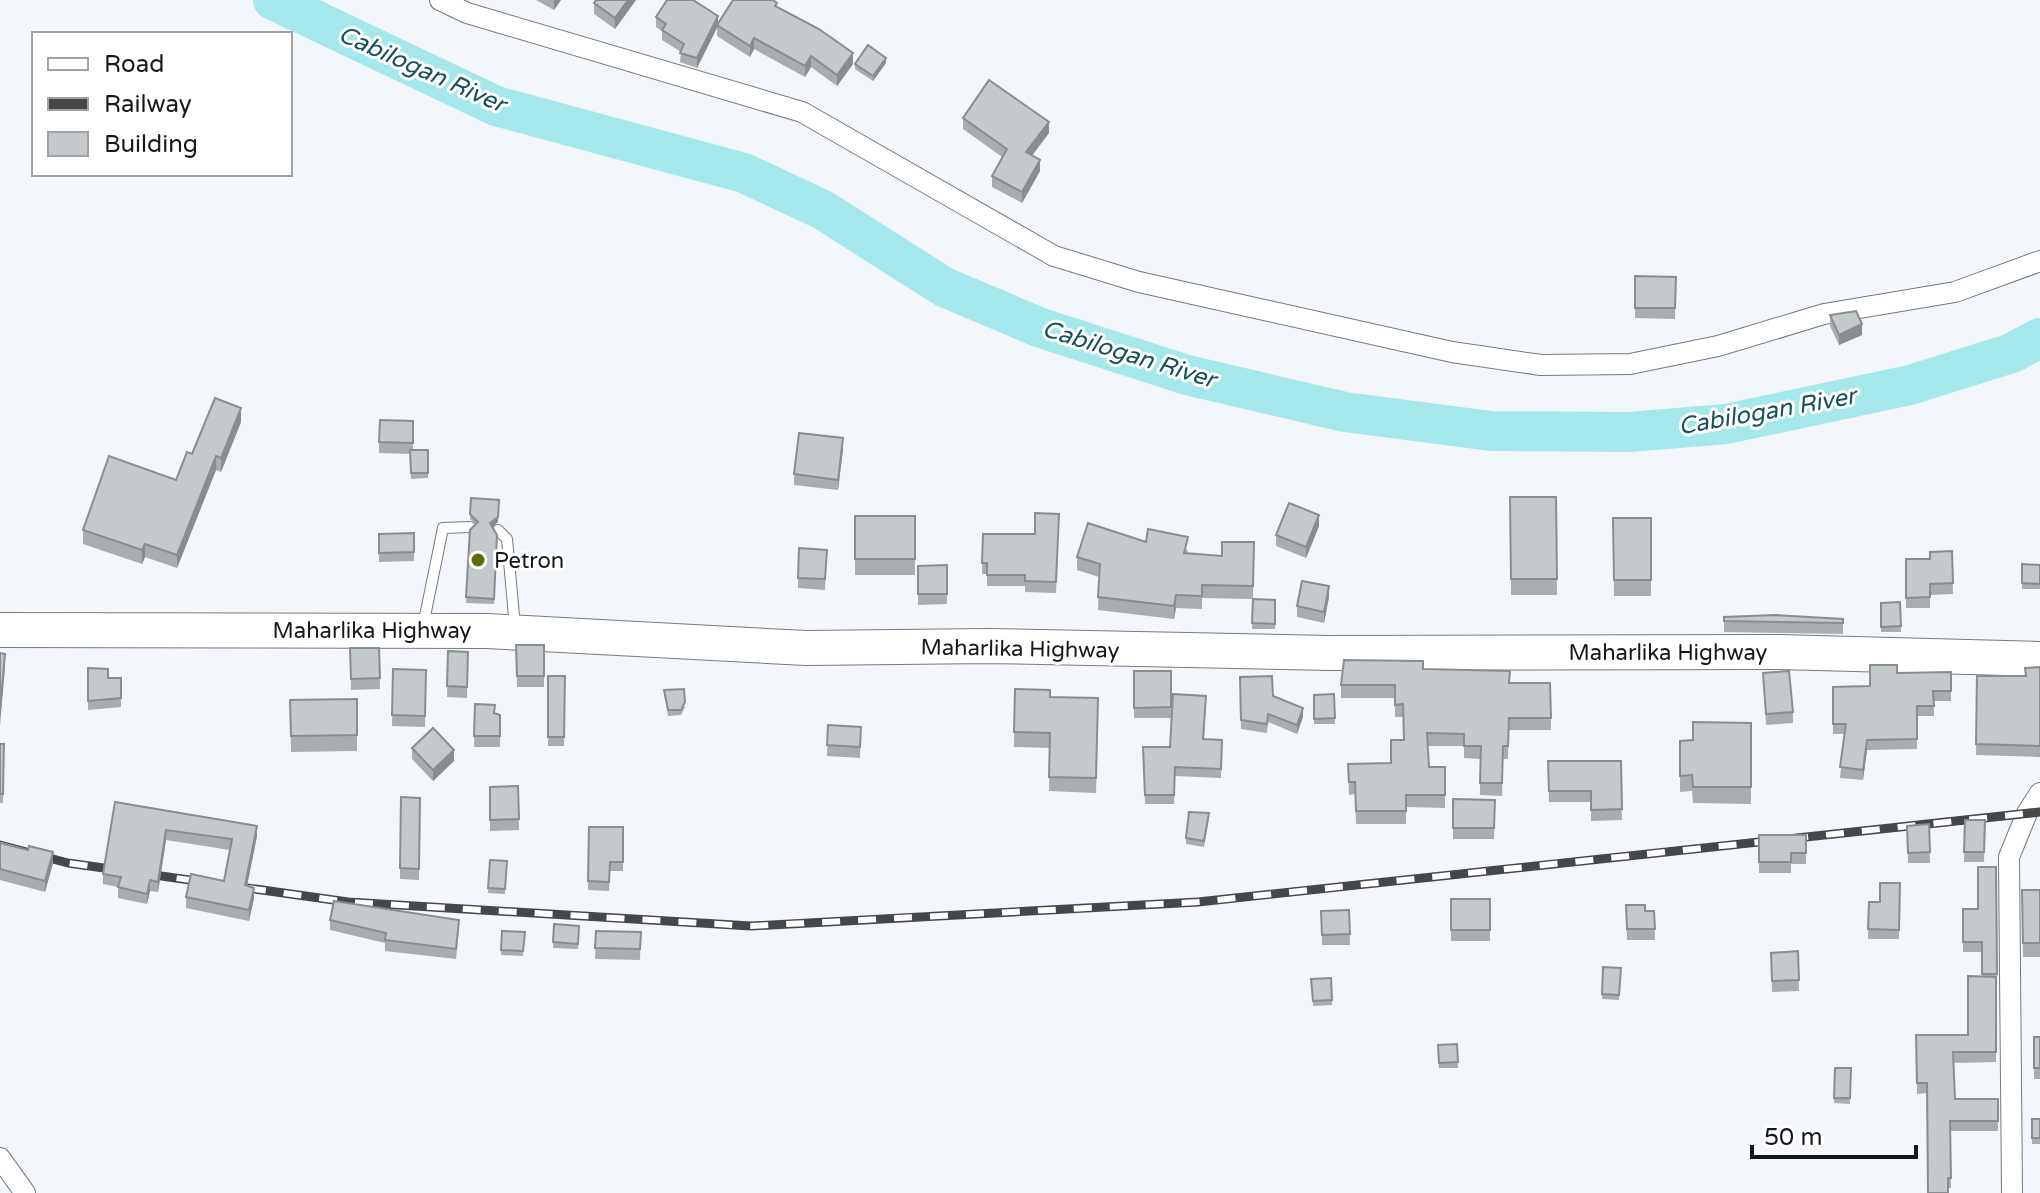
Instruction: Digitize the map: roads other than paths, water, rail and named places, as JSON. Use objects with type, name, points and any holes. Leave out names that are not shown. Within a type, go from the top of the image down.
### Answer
[{"type":"highway","name":"Maharlika Highway","points":[[0,630],[516,633],[806,648],[988,646],[1330,653],[1779,652],[2040,659]]},
{"type":"street","points":[[440,0],[467,13],[802,112],[1054,256],[1139,282],[1452,352],[1541,365],[1630,364],[1718,346],[1824,314],[1955,292],[2040,261]]},
{"type":"street","points":[[2012,1193],[2009,857],[2027,813],[2040,793]]},
{"type":"street","points":[[0,1158],[25,1193]]},
{"type":"lane","points":[[423,631],[443,528],[470,527]]},
{"type":"lane","points":[[498,530],[507,539],[516,633]]},
{"type":"waterway","name":"Cabilogan River","points":[[273,0],[496,106],[744,173],[823,210],[944,287],[1041,328],[1187,375],[1345,412],[1491,431],[1629,432],[1726,424],[1910,385],[2012,353],[2040,338]]},
{"type":"railway","points":[[0,845],[68,863],[348,902],[751,926],[1198,902],[2040,812]]},
{"type":"place","name":"Petron","points":[[478,560]]}]
